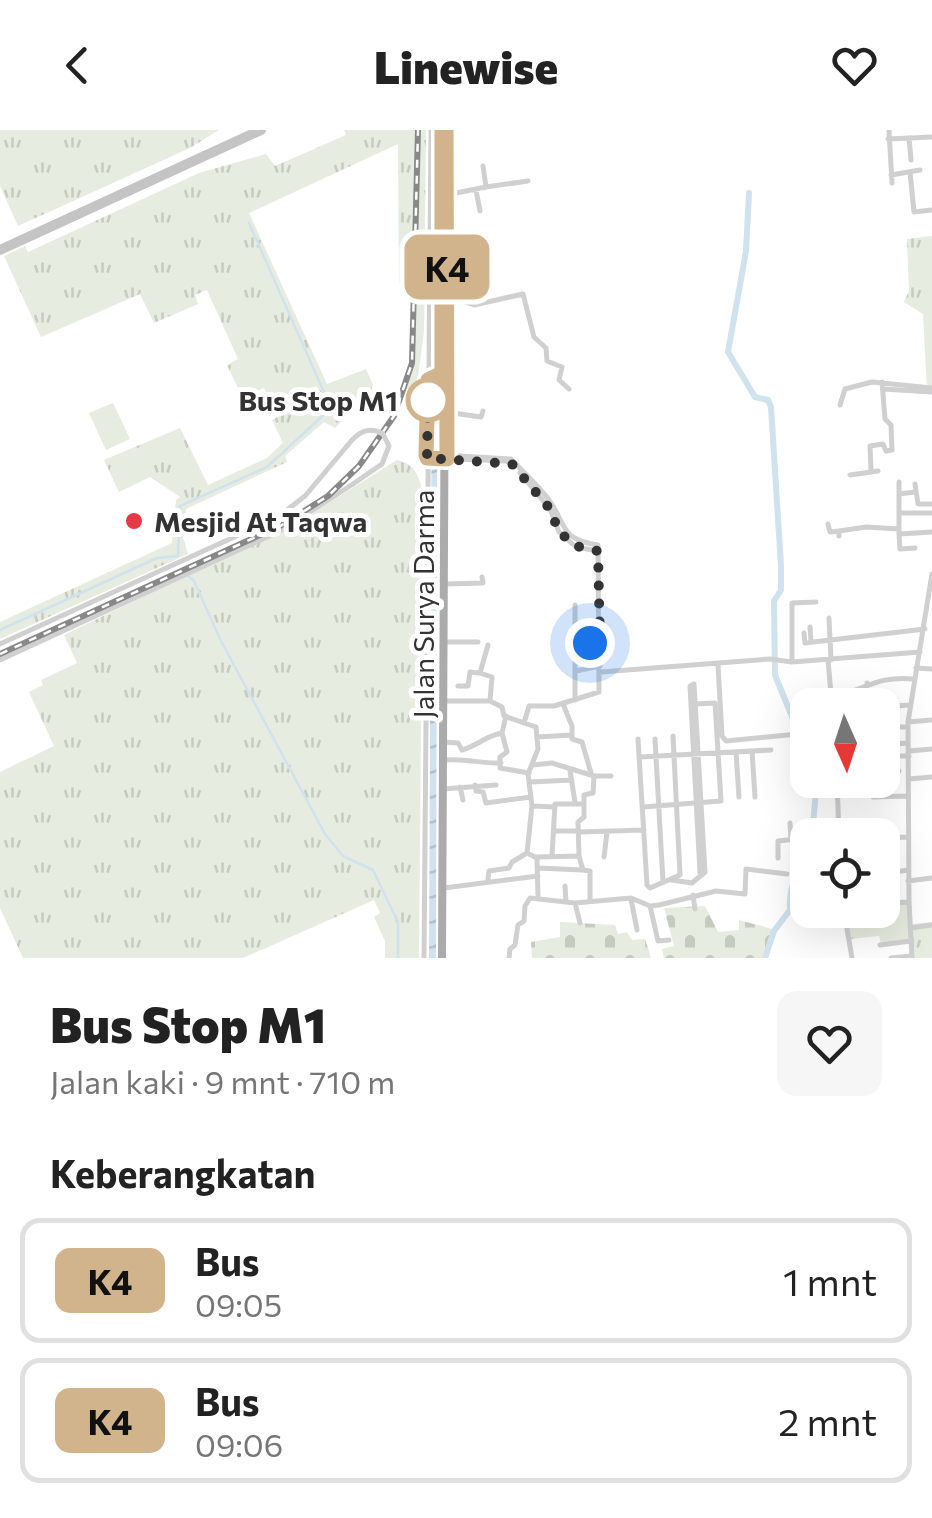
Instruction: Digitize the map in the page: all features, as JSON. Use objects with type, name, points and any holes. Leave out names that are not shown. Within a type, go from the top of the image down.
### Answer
[{"type":"main road","name":"Jalan Surya Darma","points":[[440,958],[444,888],[447,300],[444,130]]},
{"type":"main road","name":"Jalan Surya Darma","points":[[440,958],[446,584],[441,374],[444,130]]},
{"type":"street","points":[[424,958],[431,130]]},
{"type":"street","points":[[889,130],[891,179],[900,173],[920,170]]},
{"type":"street","points":[[888,140],[927,135]]},
{"type":"street","points":[[909,138],[910,160]]},
{"type":"street","points":[[889,164],[898,164],[900,173]]},
{"type":"street","points":[[483,166],[486,187]]},
{"type":"street","points":[[910,172],[914,212],[932,210]]},
{"type":"street","points":[[446,194],[528,181]]},
{"type":"street","points":[[476,190],[480,211]]},
{"type":"street","points":[[447,300],[474,306],[523,294],[534,338],[547,349],[547,361],[562,367],[559,380],[569,389]]},
{"type":"street","points":[[430,379],[441,374]]},
{"type":"street","points":[[850,475],[875,471],[870,446],[883,444],[886,451],[892,450],[882,385]]},
{"type":"street","points":[[840,405],[846,388],[882,385],[932,390]]},
{"type":"street","points":[[446,412],[482,417],[483,410]]},
{"type":"street","points":[[0,644],[266,523],[295,505],[357,434],[380,432],[389,446],[386,460],[282,530],[0,660]]},
{"type":"street","points":[[429,458],[512,460],[548,498],[561,527],[598,548],[598,693],[542,709],[529,706],[524,723]]},
{"type":"street","points":[[900,482],[900,549],[915,548]]},
{"type":"street","points":[[915,484],[918,504],[932,504]]},
{"type":"street","points":[[899,494],[915,492]]},
{"type":"street","points":[[899,513],[932,513]]},
{"type":"street","points":[[828,524],[830,532],[839,534],[866,528],[932,532]]},
{"type":"street","points":[[891,958],[912,957],[908,902],[908,724],[913,679],[930,610],[932,576]]},
{"type":"street","points":[[446,584],[482,584],[482,577]]},
{"type":"street","points":[[792,662],[792,603],[816,602]]},
{"type":"street","points":[[575,700],[576,605]]},
{"type":"street","points":[[829,618],[832,688]]},
{"type":"street","points":[[807,630],[805,643],[925,630]]},
{"type":"street","points":[[923,638],[932,636]]},
{"type":"street","points":[[445,642],[478,642]]},
{"type":"street","points":[[576,642],[600,643]]},
{"type":"street","points":[[480,673],[488,646]]},
{"type":"street","points":[[576,670],[772,659],[792,662],[920,652]]},
{"type":"street","points":[[718,664],[723,739],[790,735]]},
{"type":"street","points":[[916,668],[929,669],[924,678]]},
{"type":"street","points":[[458,686],[468,686],[470,672],[492,676],[490,702]]},
{"type":"street","points":[[861,688],[867,683],[913,679]]},
{"type":"street","points":[[867,683],[868,688]]},
{"type":"street","points":[[672,880],[682,884],[706,872],[690,686],[694,684],[696,754]]},
{"type":"street","points":[[445,701],[490,702],[502,707],[502,715],[536,727],[537,751],[529,773],[532,806],[527,853]]},
{"type":"street","points":[[643,807],[721,801],[715,703],[695,704]]},
{"type":"street","points":[[563,704],[572,739],[582,742],[593,774],[593,792],[585,794],[584,817],[578,821],[578,856],[583,870]]},
{"type":"street","points":[[900,706],[909,705]]},
{"type":"street","points":[[506,716],[502,733],[506,752],[500,756],[501,768],[529,773]]},
{"type":"street","points":[[900,725],[932,720]]},
{"type":"street","points":[[445,760],[485,742],[492,734],[502,733]]},
{"type":"street","points":[[537,738],[572,735]]},
{"type":"street","points":[[638,739],[648,886],[680,875],[673,736]]},
{"type":"street","points":[[655,739],[663,882]]},
{"type":"street","points":[[444,742],[462,744],[463,754]]},
{"type":"street","points":[[900,744],[908,743]]},
{"type":"street","points":[[900,756],[932,749]]},
{"type":"street","points":[[640,758],[771,750]]},
{"type":"street","points":[[752,751],[755,796]]},
{"type":"street","points":[[736,752],[738,796]]},
{"type":"street","points":[[463,754],[501,762]]},
{"type":"street","points":[[532,765],[552,763],[570,771],[610,776]]},
{"type":"street","points":[[570,771],[575,803]]},
{"type":"street","points":[[909,779],[932,777]]},
{"type":"street","points":[[530,782],[572,780]]},
{"type":"street","points":[[443,789],[496,784]]},
{"type":"street","points":[[475,785],[476,792],[483,792],[486,803],[532,797]]},
{"type":"street","points":[[460,787],[463,800]]},
{"type":"street","points":[[900,796],[908,796]]},
{"type":"street","points":[[552,856],[556,803],[584,804]]},
{"type":"street","points":[[532,806],[555,807]]},
{"type":"street","points":[[554,831],[644,830]]},
{"type":"street","points":[[604,857],[607,832]]},
{"type":"street","points":[[900,837],[909,837]]},
{"type":"street","points":[[778,858],[778,841],[790,840]]},
{"type":"street","points":[[488,880],[489,872],[509,868],[527,853]]},
{"type":"street","points":[[527,853],[537,857],[578,856]]},
{"type":"street","points":[[537,857],[538,897]]},
{"type":"street","points":[[509,958],[517,926],[524,920],[526,903],[538,897],[575,903],[630,898],[650,906],[692,895],[745,894],[746,869],[787,874]]},
{"type":"street","points":[[444,888],[538,872],[583,870],[590,871],[590,902]]},
{"type":"street","points":[[900,871],[908,870]]},
{"type":"street","points":[[700,878],[702,894]]},
{"type":"street","points":[[908,881],[932,878]]},
{"type":"street","points":[[565,886],[566,902]]},
{"type":"street","points":[[692,895],[695,909]]},
{"type":"street","points":[[630,898],[637,930]]},
{"type":"street","points":[[900,902],[908,902]]},
{"type":"street","points":[[575,903],[580,923]]},
{"type":"street","points":[[650,906],[658,942],[670,940]]},
{"type":"street","points":[[910,928],[932,925]]},
{"type":"street","points":[[847,929],[852,958]]},
{"type":"street","points":[[880,944],[911,941]]},
{"type":"green space","points":[[0,130],[219,130],[190,148],[18,226],[0,186]]},
{"type":"green space","points":[[344,130],[426,130],[424,331],[416,392],[406,389],[413,363],[416,284],[399,283],[398,144],[249,213],[327,384],[366,369],[373,385],[371,391],[335,428],[324,422],[285,456],[287,462],[186,509],[183,538],[188,554],[0,639],[0,622],[172,543],[176,500],[180,497],[150,477],[119,492],[104,460],[180,428],[208,485],[267,458],[283,443],[272,420],[285,413],[279,400],[271,403],[264,388],[247,395],[240,392],[227,365],[238,359],[207,290],[195,295],[198,304],[154,323],[140,294],[41,337],[4,256],[25,246],[28,252],[199,173],[266,154],[275,166],[346,135]]},
{"type":"green space","points":[[932,236],[932,390],[927,389],[923,314],[904,302],[909,291],[907,239]]},
{"type":"green space","points":[[113,403],[130,439],[106,450],[89,413]]},
{"type":"green space","points":[[397,460],[415,472],[423,492],[419,958],[385,958],[385,941],[374,917],[380,913],[374,900],[243,958],[23,958],[0,908],[0,772],[54,746],[29,692],[43,685],[41,680],[77,663],[64,635],[303,519]]},
{"type":"green space","points":[[907,901],[912,906],[912,924],[932,922],[932,958],[910,958],[909,942],[881,944],[879,936],[849,939],[847,928],[900,928],[900,902]]},
{"type":"green space","points":[[705,906],[718,932],[739,930],[739,920],[772,929],[762,958],[664,958],[662,949],[674,946],[664,908]]},
{"type":"green space","points":[[560,922],[615,925],[618,934],[627,932],[632,940],[645,939],[651,958],[532,958],[531,942],[560,937]]},
{"type":"water","points":[[433,130],[438,130],[436,958],[429,958]]},
{"type":"waterway","points":[[749,193],[746,251],[728,352],[755,397],[768,400],[771,407],[781,566],[781,590],[774,601],[775,675],[790,712]]},
{"type":"waterway","points":[[0,630],[157,558],[178,556],[180,506],[267,467],[331,408],[249,223]]},
{"type":"waterway","points":[[188,576],[325,834],[343,856],[373,870],[398,922],[398,958]]},
{"type":"waterway","points":[[814,818],[815,798]]},
{"type":"waterway","points":[[765,958],[774,931],[790,910]]},
{"type":"taxiway","points":[[0,250],[261,130]]},
{"type":"railway","points":[[0,654],[282,525],[328,496],[359,466],[394,416],[412,363],[418,130]]},
{"type":"bus line","name":"K4","points":[[442,130],[442,373],[428,380],[426,455],[439,459],[447,459],[446,130]]},
{"type":"place","name":"Bus Stop M1","points":[[428,400]]},
{"type":"place","name":"Mesjid At Taqwa","points":[[134,521]]},
{"type":"route","points":[[428,400],[427,458],[512,464],[550,509],[559,532],[576,546],[598,551],[600,643],[590,643]]}]
